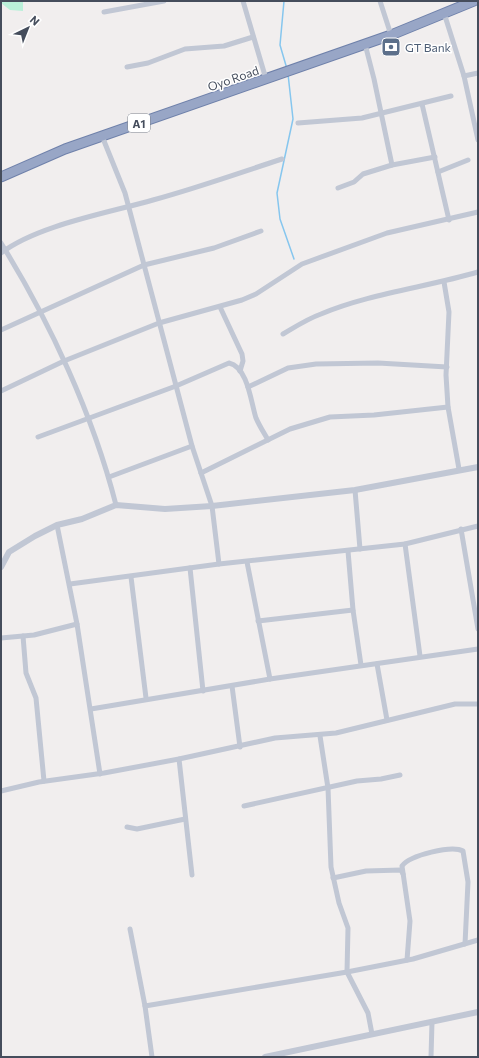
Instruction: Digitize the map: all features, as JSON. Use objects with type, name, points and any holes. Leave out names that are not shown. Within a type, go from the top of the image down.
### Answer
[{"type":"highway","name":"Oyo Road","points":[[1,177],[65,149],[391,35],[472,1]]},
{"type":"street","points":[[104,12],[164,1]]},
{"type":"street","points":[[243,1],[266,79]]},
{"type":"street","points":[[380,1],[391,35]]},
{"type":"street","points":[[444,13],[464,76],[478,140]]},
{"type":"street","points":[[127,68],[148,63],[185,49],[224,46],[253,37]]},
{"type":"street","points":[[364,44],[392,165]]},
{"type":"street","points":[[464,76],[478,73]]},
{"type":"street","points":[[298,123],[362,118],[450,96]]},
{"type":"street","points":[[422,104],[449,220]]},
{"type":"street","points":[[102,136],[117,172],[128,206],[192,446],[212,506],[218,564]]},
{"type":"street","points":[[338,188],[354,182],[362,174],[392,165],[435,157]]},
{"type":"street","points":[[3,252],[64,224],[201,186],[282,159]]},
{"type":"street","points":[[438,172],[468,160]]},
{"type":"street","points":[[1,391],[64,361],[160,323],[220,308],[256,294],[302,264],[387,233],[449,220],[478,212]]},
{"type":"street","points":[[1,330],[144,265],[214,248],[261,232]]},
{"type":"street","points":[[1,244],[3,252],[41,311],[64,361],[109,477],[116,505]]},
{"type":"street","points":[[283,334],[320,314],[345,306],[444,282],[478,272]]},
{"type":"street","points":[[444,282],[449,312],[447,367],[448,407],[460,470]]},
{"type":"street","points":[[220,308],[242,354],[243,361],[240,371]]},
{"type":"street","points":[[38,437],[176,386],[229,363],[235,365],[240,371],[248,387],[256,418],[268,440]]},
{"type":"street","points":[[248,387],[288,368],[316,364],[378,363],[447,367]]},
{"type":"street","points":[[201,473],[290,429],[330,417],[374,415],[448,407]]},
{"type":"street","points":[[109,477],[192,446]]},
{"type":"street","points":[[1,558],[57,525],[82,519],[116,505],[165,509],[212,506],[355,490],[478,467]]},
{"type":"street","points":[[355,490],[360,549]]},
{"type":"street","points":[[57,525],[77,624],[100,774]]},
{"type":"street","points":[[70,584],[131,577],[218,564],[405,544],[460,529],[478,526]]},
{"type":"street","points":[[460,529],[478,629]]},
{"type":"street","points":[[405,544],[420,656]]},
{"type":"street","points":[[348,551],[353,610],[361,665]]},
{"type":"street","points":[[1,567],[9,552]]},
{"type":"street","points":[[247,562],[270,679]]},
{"type":"street","points":[[190,568],[203,691]]},
{"type":"street","points":[[131,577],[146,698]]},
{"type":"street","points":[[258,621],[353,610]]},
{"type":"street","points":[[1,638],[22,636],[77,624]]},
{"type":"street","points":[[22,636],[26,673],[36,698],[44,781]]},
{"type":"street","points":[[91,709],[146,698],[203,691],[420,656],[478,649]]},
{"type":"street","points":[[377,664],[387,720]]},
{"type":"street","points":[[232,686],[240,747]]},
{"type":"street","points":[[1,791],[44,781],[100,774],[179,759],[240,747],[275,738],[320,736],[353,730],[387,720],[455,704],[478,704]]},
{"type":"street","points":[[320,736],[328,788],[329,845],[333,878],[348,928],[347,972],[368,1012],[372,1034]]},
{"type":"street","points":[[179,759],[192,875]]},
{"type":"street","points":[[244,806],[328,788],[400,775]]},
{"type":"street","points":[[127,827],[137,829],[185,819]]},
{"type":"street","points":[[407,960],[410,921],[402,866],[410,860],[444,850],[462,850],[468,882],[465,944]]},
{"type":"street","points":[[333,878],[366,872],[401,870],[403,875]]},
{"type":"street","points":[[130,929],[145,1006],[152,1057]]},
{"type":"street","points":[[145,1006],[347,972],[407,960],[478,940]]},
{"type":"street","points":[[265,1057],[478,1012]]},
{"type":"street","points":[[431,1057],[432,1022]]},
{"type":"green space","points":[[1,1],[23,1],[23,11],[10,10],[1,3]]},
{"type":"waterway","points":[[284,1],[280,45],[287,69]]},
{"type":"waterway","points":[[288,74],[293,119],[277,193],[280,219],[294,259]]},
{"type":"place","name":"GT Bank","points":[[391,47]]}]
